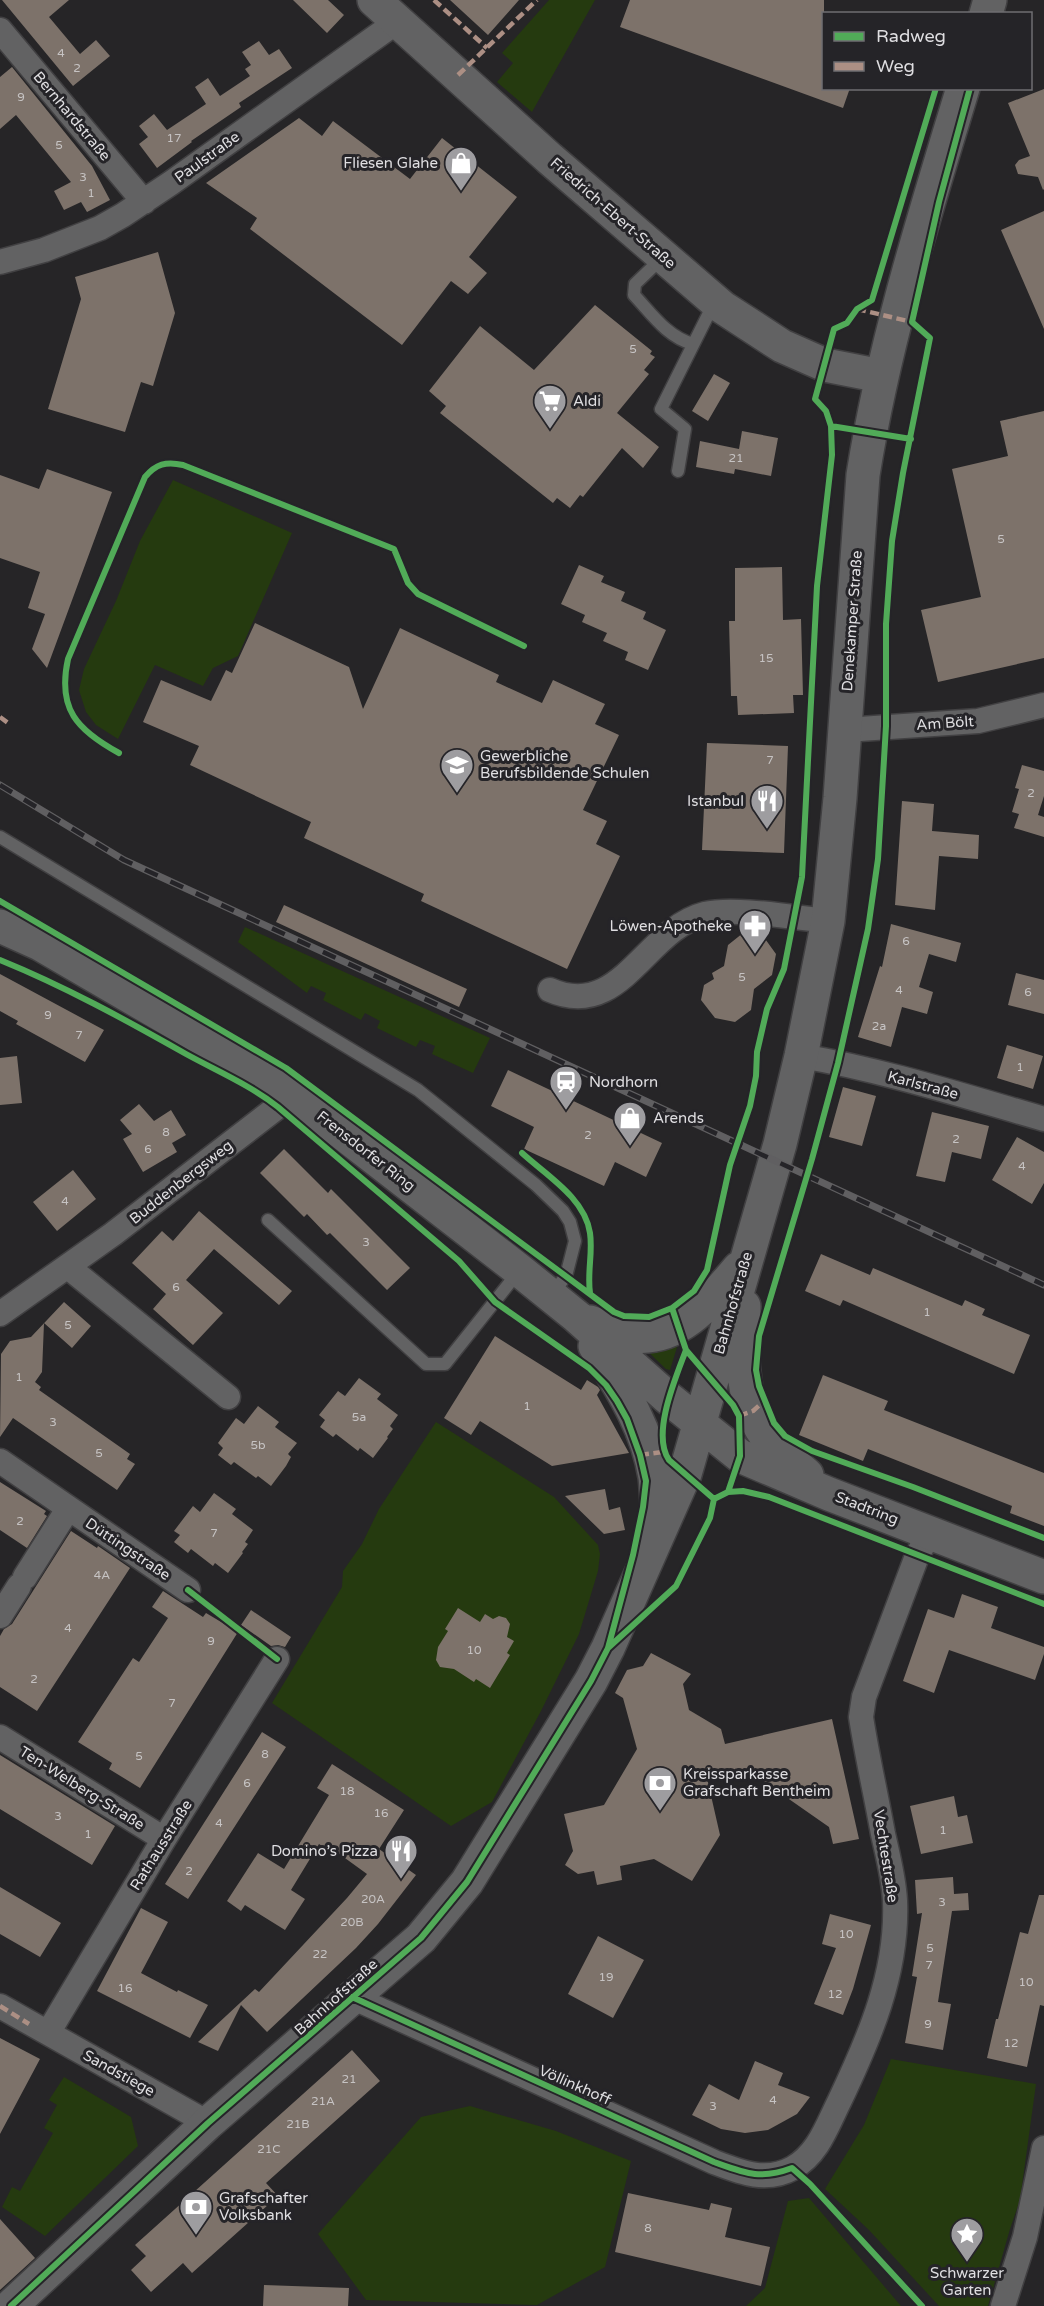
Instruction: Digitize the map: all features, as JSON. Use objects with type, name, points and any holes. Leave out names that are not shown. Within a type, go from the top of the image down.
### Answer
[{"type":"street","name":"Paulstraße","points":[[0,262],[44,250],[100,228],[144,202],[386,10]]},
{"type":"street","name":"Friedrich-Ebert-Straße","points":[[386,10],[549,158],[715,302],[782,346],[825,365],[881,376]]},
{"type":"street","name":"Bernhardstraße","points":[[0,30],[144,202]]},
{"type":"street","name":"Denekamper Straße","points":[[775,1159],[801,1056],[828,921],[845,730],[863,475],[881,376],[896,317],[962,90]]},
{"type":"street","name":"Am Bölt","points":[[845,730],[978,721],[1044,705]]},
{"type":"street","points":[[550,990],[563,996],[585,997],[603,991],[624,977],[664,936],[682,923],[706,914],[735,913],[828,921]]},
{"type":"street","name":"Frensdorfer Ring","points":[[0,926],[40,944],[261,1072],[551,1295],[699,1424]]},
{"type":"street","name":"Karlstraße","points":[[801,1056],[861,1069],[1044,1119]]},
{"type":"street","name":"Buddenbergsweg","points":[[0,1314],[113,1234],[293,1095]]},
{"type":"street","name":"Bahnhofstraße","points":[[11,2306],[208,2123],[421,1938],[467,1882],[591,1681],[608,1648],[685,1474],[775,1159]]},
{"type":"street","points":[[576,1316],[635,1336],[658,1334],[678,1327],[697,1315],[746,1260]]},
{"type":"street","points":[[746,1260],[742,1372],[753,1411],[761,1429],[775,1447],[829,1494]]},
{"type":"street","points":[[68,1266],[228,1397]]},
{"type":"street","points":[[576,1316],[633,1408],[642,1429],[655,1479],[658,1536]]},
{"type":"street","name":"Stadtring","points":[[699,1424],[740,1456],[829,1494],[1044,1577]]},
{"type":"street","name":"Düttingstraße","points":[[0,1461],[188,1590]]},
{"type":"street","points":[[0,1616],[68,1509]]},
{"type":"street","name":"Vechtestraße","points":[[792,2168],[813,2151],[822,2137],[873,2029],[886,1982],[891,1954],[895,1902],[861,1717],[864,1697],[917,1556],[930,1532]]},
{"type":"street","name":"Rathausstraße","points":[[38,2028],[165,1839],[277,1659]]},
{"type":"street","name":"Ten-Welberg-Straße","points":[[0,1737],[165,1839]]},
{"type":"street","name":"Völlinkhoff","points":[[352,1997],[714,2162],[749,2175],[777,2174],[792,2168]]},
{"type":"street","name":"Sandstiege","points":[[0,2006],[208,2123]]},
{"type":"street","points":[[1003,2306],[1025,2237],[1044,2148]]},
{"type":"lane","points":[[663,258],[635,284],[634,295],[661,325],[676,337],[693,344]]},
{"type":"lane","points":[[678,471],[685,429],[661,409],[715,302]]},
{"type":"lane","points":[[0,837],[418,1090],[536,1185],[563,1211],[570,1222],[575,1241],[566,1276],[551,1295]]},
{"type":"lane","points":[[268,1220],[426,1364],[445,1364],[519,1270]]},
{"type":"green space","points":[[549,0],[595,0],[532,112],[497,82],[513,63],[502,53]]},
{"type":"green space","points":[[173,480],[292,533],[238,656],[213,668],[203,686],[155,665],[118,739],[96,725],[86,712],[79,690],[84,669],[116,601],[140,541]]},
{"type":"green space","points":[[245,927],[490,1038],[473,1073],[432,1054],[435,1046],[420,1040],[416,1047],[377,1028],[380,1021],[365,1013],[361,1020],[323,1000],[326,993],[311,986],[307,993],[238,942]]},
{"type":"green space","points":[[640,1344],[678,1344],[670,1370],[666,1369]]},
{"type":"green space","points":[[436,1422],[554,1497],[598,1545],[600,1554],[598,1571],[579,1634],[492,1802],[451,1826],[272,1703],[342,1587],[343,1571],[362,1544],[379,1509]]},
{"type":"green space","name":"Schwarzer Garten","points":[[891,2059],[1036,2084],[1020,2200],[988,2306],[939,2306],[869,2230],[825,2189],[864,2125]]},
{"type":"green space","points":[[64,2077],[131,2117],[138,2146],[45,2236],[2,2207],[12,2187],[20,2191],[53,2133],[44,2128],[57,2105],[49,2100]]},
{"type":"green space","points":[[470,2106],[556,2131],[631,2161],[605,2267],[537,2305],[366,2300],[318,2234],[421,2117]]},
{"type":"green space","points":[[809,2198],[901,2306],[746,2306],[765,2288],[788,2201]]},
{"type":"building","points":[[2,0],[69,0],[49,17],[80,54],[96,40],[110,56],[73,86]]},
{"type":"building","points":[[293,0],[328,0],[344,15],[327,33]]},
{"type":"building","points":[[450,0],[519,0],[488,35]]},
{"type":"building","points":[[630,0],[824,0],[822,90],[849,90],[843,108],[620,27]]},
{"type":"building","points":[[259,41],[269,55],[279,49],[292,68],[239,103],[241,107],[191,141],[157,168],[139,144],[148,137],[139,126],[154,114],[167,130],[206,104],[195,87],[208,78],[220,96],[250,76],[245,69],[251,65],[242,52]]},
{"type":"building","points":[[12,67],[92,166],[110,200],[87,212],[81,202],[64,210],[54,191],[71,182],[16,115],[0,129],[0,77]]},
{"type":"building","points":[[1044,89],[1043,190],[1038,177],[1018,174],[1015,165],[1019,160],[1030,156],[1008,103]]},
{"type":"building","points":[[299,118],[322,136],[333,121],[410,179],[442,138],[517,197],[469,257],[487,273],[468,294],[451,281],[402,345],[250,229],[257,218],[206,183]]},
{"type":"building","points":[[1044,211],[1044,329],[1001,230]]},
{"type":"building","points":[[158,252],[175,313],[153,386],[141,382],[125,432],[48,409],[81,299],[75,277]]},
{"type":"building","name":"Aldi","points":[[595,305],[652,351],[650,354],[655,357],[644,370],[649,374],[617,413],[659,447],[643,468],[622,448],[583,497],[580,495],[570,508],[557,498],[553,503],[440,413],[446,406],[429,391],[480,326],[534,370]]},
{"type":"building","points":[[714,374],[730,383],[708,421],[692,411]]},
{"type":"building","points":[[1044,411],[1044,658],[938,682],[921,610],[981,597],[952,469],[1008,456],[1000,421]]},
{"type":"building","points":[[742,431],[778,438],[771,476],[735,469],[734,474],[696,467],[700,441],[739,449]]},
{"type":"building","points":[[47,469],[112,492],[47,668],[32,649],[45,614],[28,608],[40,572],[0,558],[0,475],[39,489]]},
{"type":"building","points":[[579,565],[604,576],[601,582],[625,592],[621,601],[646,612],[643,619],[666,630],[648,670],[625,660],[628,652],[603,641],[607,633],[582,622],[585,615],[561,604]]},
{"type":"building","points":[[782,567],[783,620],[801,619],[803,695],[793,695],[794,713],[738,715],[737,696],[731,696],[729,621],[735,621],[735,568]]},
{"type":"building","name":"Gewerbliche Berufsbildende Schulen","points":[[255,623],[349,667],[363,709],[400,628],[499,675],[496,682],[542,703],[553,680],[605,704],[595,724],[619,735],[583,810],[607,821],[596,844],[620,856],[567,969],[421,901],[424,894],[304,838],[311,822],[190,765],[199,746],[143,722],[161,680],[211,701],[226,670],[232,673]]},
{"type":"building","points":[[707,743],[788,746],[784,853],[702,850]]},
{"type":"building","points":[[1022,765],[1044,771],[1044,796],[1038,815],[1044,817],[1044,837],[1014,828],[1019,814],[1012,812],[1019,789],[1015,788]]},
{"type":"building","points":[[902,801],[934,804],[932,831],[979,835],[978,859],[939,856],[935,910],[895,905]]},
{"type":"building","points":[[284,905],[467,989],[459,1007],[276,922]]},
{"type":"building","points":[[891,924],[961,943],[956,962],[929,954],[919,987],[933,992],[927,1014],[902,1007],[891,1047],[858,1037],[880,966],[882,967]]},
{"type":"building","points":[[743,933],[763,936],[776,954],[772,975],[754,989],[751,1010],[735,1022],[715,1018],[701,1000],[704,985],[714,979],[712,973],[724,966],[728,945]]},
{"type":"building","points":[[1016,973],[1044,980],[1044,1014],[1008,1005]]},
{"type":"building","points":[[0,974],[104,1030],[85,1062],[16,1024],[18,1021],[0,1011]]},
{"type":"building","points":[[1007,1045],[1043,1056],[1033,1089],[997,1078]]},
{"type":"building","points":[[17,1056],[22,1103],[0,1105],[0,1058]]},
{"type":"building","points":[[508,1070],[662,1143],[646,1177],[615,1162],[604,1186],[524,1149],[534,1127],[491,1106]]},
{"type":"building","points":[[843,1087],[876,1096],[862,1146],[829,1137]]},
{"type":"building","points":[[139,1104],[154,1121],[171,1110],[186,1135],[172,1143],[177,1152],[143,1172],[123,1139],[132,1134],[120,1120]]},
{"type":"building","points":[[932,1112],[989,1126],[981,1159],[952,1152],[945,1182],[916,1176]]},
{"type":"building","points":[[1017,1137],[1044,1152],[1044,1183],[1032,1204],[992,1180]]},
{"type":"building","points":[[284,1149],[328,1193],[331,1189],[410,1268],[387,1290],[330,1233],[327,1235],[307,1214],[304,1217],[260,1173]]},
{"type":"building","points":[[73,1170],[96,1199],[57,1231],[33,1202]]},
{"type":"building","points":[[199,1211],[292,1291],[279,1305],[214,1249],[186,1280],[223,1313],[193,1345],[153,1309],[166,1294],[132,1263],[162,1231],[173,1241]]},
{"type":"building","points":[[821,1254],[870,1275],[873,1268],[962,1306],[965,1300],[985,1309],[982,1315],[1030,1335],[1014,1374],[843,1300],[840,1306],[805,1291]]},
{"type":"building","points":[[64,1302],[91,1326],[72,1348],[44,1323]]},
{"type":"building","points":[[44,1323],[42,1372],[35,1382],[41,1387],[39,1390],[130,1454],[127,1459],[135,1464],[117,1490],[13,1418],[0,1437],[1,1354],[10,1341],[31,1337]]},
{"type":"building","points":[[495,1336],[581,1390],[587,1380],[598,1387],[600,1390],[597,1395],[629,1453],[552,1466],[480,1421],[471,1435],[444,1418]]},
{"type":"building","points":[[823,1375],[888,1401],[884,1410],[1044,1473],[1044,1526],[1010,1513],[1012,1506],[868,1449],[863,1461],[799,1435]]},
{"type":"building","points":[[359,1378],[381,1394],[377,1399],[398,1415],[390,1426],[393,1429],[388,1438],[373,1458],[360,1448],[358,1451],[336,1434],[333,1437],[320,1427],[325,1420],[319,1415],[338,1391],[345,1396]]},
{"type":"building","points":[[258,1406],[279,1422],[275,1427],[297,1443],[288,1454],[291,1457],[286,1466],[271,1486],[234,1462],[231,1465],[218,1455],[223,1448],[218,1443],[236,1418],[244,1424]]},
{"type":"building","points":[[0,1482],[46,1511],[44,1514],[47,1516],[27,1548],[0,1530]]},
{"type":"building","points":[[605,1489],[609,1510],[620,1507],[625,1530],[604,1534],[565,1496]]},
{"type":"building","points":[[214,1493],[236,1509],[232,1514],[253,1530],[245,1542],[248,1544],[243,1553],[228,1573],[215,1563],[213,1566],[191,1549],[188,1553],[174,1542],[180,1535],[174,1531],[193,1506],[200,1512]]},
{"type":"building","points":[[71,1531],[130,1568],[37,1711],[0,1687],[0,1636],[4,1629],[12,1624]]},
{"type":"building","points":[[163,1591],[203,1617],[206,1613],[238,1632],[140,1788],[109,1769],[112,1763],[78,1742],[133,1658],[139,1662],[168,1618],[152,1607]]},
{"type":"building","points":[[962,1594],[998,1607],[991,1628],[1044,1647],[1044,1654],[1035,1680],[949,1650],[934,1693],[903,1681],[928,1609],[954,1618]]},
{"type":"building","points":[[458,1608],[480,1622],[485,1614],[493,1619],[499,1616],[506,1618],[510,1624],[507,1637],[514,1641],[507,1653],[510,1655],[490,1688],[476,1679],[474,1682],[454,1669],[440,1667],[436,1660],[438,1647],[448,1631],[445,1629]]},
{"type":"building","points":[[251,1610],[291,1637],[285,1647],[271,1646],[241,1625]]},
{"type":"building","points":[[651,1653],[691,1674],[683,1684],[689,1710],[721,1729],[725,1744],[832,1719],[859,1839],[833,1844],[829,1827],[746,1769],[707,1778],[720,1835],[692,1881],[654,1859],[620,1866],[622,1880],[597,1885],[594,1871],[578,1874],[565,1865],[573,1851],[564,1814],[604,1805],[637,1749],[623,1698],[615,1693],[627,1670],[643,1666]]},
{"type":"building","points":[[262,1732],[286,1747],[188,1899],[165,1884]]},
{"type":"building","points":[[0,1755],[115,1826],[92,1865],[0,1809]]},
{"type":"building","points":[[332,1764],[404,1810],[379,1849],[416,1875],[356,1948],[267,2032],[241,2005],[218,2051],[198,2042],[255,1989],[259,1992],[367,1874],[338,1853],[336,1855],[319,1844],[291,1890],[305,1899],[285,1930],[245,1905],[241,1911],[227,1901],[258,1853],[284,1869],[329,1795],[317,1788]]},
{"type":"building","points":[[954,1796],[958,1817],[967,1815],[973,1843],[921,1854],[910,1806]]},
{"type":"building","points":[[953,1877],[954,1894],[968,1893],[969,1910],[952,1911],[938,2002],[951,2004],[943,2050],[905,2043],[917,1977],[912,1976],[922,1913],[917,1914],[915,1880]]},
{"type":"building","points":[[0,1887],[61,1923],[40,1957],[0,1934]]},
{"type":"building","points":[[1039,1895],[1044,1895],[1044,2006],[1040,2005],[1027,2067],[987,2058],[1020,1932],[1028,1934]]},
{"type":"building","points":[[141,1908],[168,1922],[141,1973],[208,2005],[190,2038],[97,1991]]},
{"type":"building","points":[[830,1914],[871,1925],[853,1989],[843,2015],[814,2004],[836,1948],[822,1944]]},
{"type":"building","points":[[598,1936],[644,1960],[613,2018],[568,1994]]},
{"type":"building","points":[[0,2038],[40,2059],[0,2134]]},
{"type":"building","points":[[352,2050],[380,2081],[266,2183],[278,2196],[192,2273],[183,2263],[151,2292],[131,2270],[146,2256],[135,2245]]},
{"type":"building","points":[[755,2061],[783,2073],[778,2085],[810,2097],[797,2114],[768,2130],[745,2133],[721,2129],[692,2115],[709,2084],[739,2100]]},
{"type":"building","points":[[628,2193],[709,2210],[711,2203],[732,2208],[725,2237],[770,2247],[761,2286],[615,2252]]},
{"type":"building","points":[[0,2219],[35,2258],[0,2290]]},
{"type":"building","points":[[264,2285],[349,2288],[348,2306],[263,2306]]},
{"type":"railway","points":[[0,785],[124,860],[1044,1285]]},
{"type":"marked path","points":[[434,0],[487,48]]},
{"type":"marked path","points":[[458,75],[537,0]]},
{"type":"marked path","points":[[857,309],[912,322]]},
{"type":"marked path","points":[[0,717],[8,723]]},
{"type":"marked path","points":[[739,1416],[753,1411],[765,1400],[766,1403]]},
{"type":"marked path","points":[[640,1455],[663,1452]]},
{"type":"marked path","points":[[0,2006],[29,2024]]},
{"type":"cycle path","points":[[0,901],[286,1068],[614,1312],[624,1316],[649,1317],[672,1308],[694,1291],[707,1270],[730,1165],[750,1106],[756,1076],[757,1052],[767,1009],[784,969],[802,877],[817,586],[832,455],[831,426],[826,411],[815,399],[834,329],[847,323],[857,309],[872,300],[935,90]]},
{"type":"cycle path","points":[[969,90],[939,202],[912,322],[930,338],[892,541],[886,624],[886,726],[878,859],[868,929],[838,1063],[759,1336],[756,1370],[759,1386],[774,1423],[785,1436],[812,1451],[1044,1538]]},
{"type":"cycle path","points":[[831,426],[911,439]]},
{"type":"cycle path","points":[[119,753],[92,736],[74,716],[65,692],[65,676],[68,659],[145,477],[153,469],[162,465],[171,463],[183,465],[394,549],[408,583],[418,594],[524,646]]},
{"type":"cycle path","points":[[0,960],[118,1016],[245,1085],[278,1107],[459,1261],[495,1302],[589,1368],[606,1385],[627,1419],[640,1455],[646,1481],[633,1555],[608,1648],[591,1681],[467,1882],[421,1938],[208,2123],[11,2306]]},
{"type":"cycle path","points":[[522,1153],[573,1198],[587,1220],[591,1240],[590,1293]]},
{"type":"cycle path","points":[[672,1308],[686,1350],[733,1405],[739,1416],[740,1456],[728,1492],[714,1499]]},
{"type":"cycle path","points":[[686,1350],[667,1405],[664,1421],[664,1449],[669,1460],[714,1499]]},
{"type":"cycle path","points":[[728,1492],[743,1491],[769,1497],[1044,1604]]},
{"type":"cycle path","points":[[608,1648],[676,1586],[710,1518],[714,1499]]},
{"type":"cycle path","points":[[188,1590],[277,1659]]},
{"type":"cycle path","points":[[352,1997],[714,2162],[753,2174],[771,2174],[792,2168],[810,2184],[922,2306]]},
{"type":"place","name":"Fliesen Glahe","points":[[461,192]]},
{"type":"place","name":"Aldi","points":[[550,430]]},
{"type":"place","name":"Gewerbliche Berufsbildende Schulen","points":[[457,794]]},
{"type":"place","name":"Istanbul","points":[[767,830]]},
{"type":"place","name":"Löwen-Apotheke","points":[[755,955]]},
{"type":"place","name":"Nordhorn","points":[[566,1111]]},
{"type":"place","name":"Arends","points":[[630,1147]]},
{"type":"place","name":"Kreissparkasse Grafschaft Bentheim","points":[[660,1812]]},
{"type":"place","name":"Domino’s Pizza","points":[[401,1880]]},
{"type":"place","name":"Grafschafter Volksbank","points":[[196,2236]]},
{"type":"place","name":"Schwarzer Garten","points":[[967,2263]]}]
